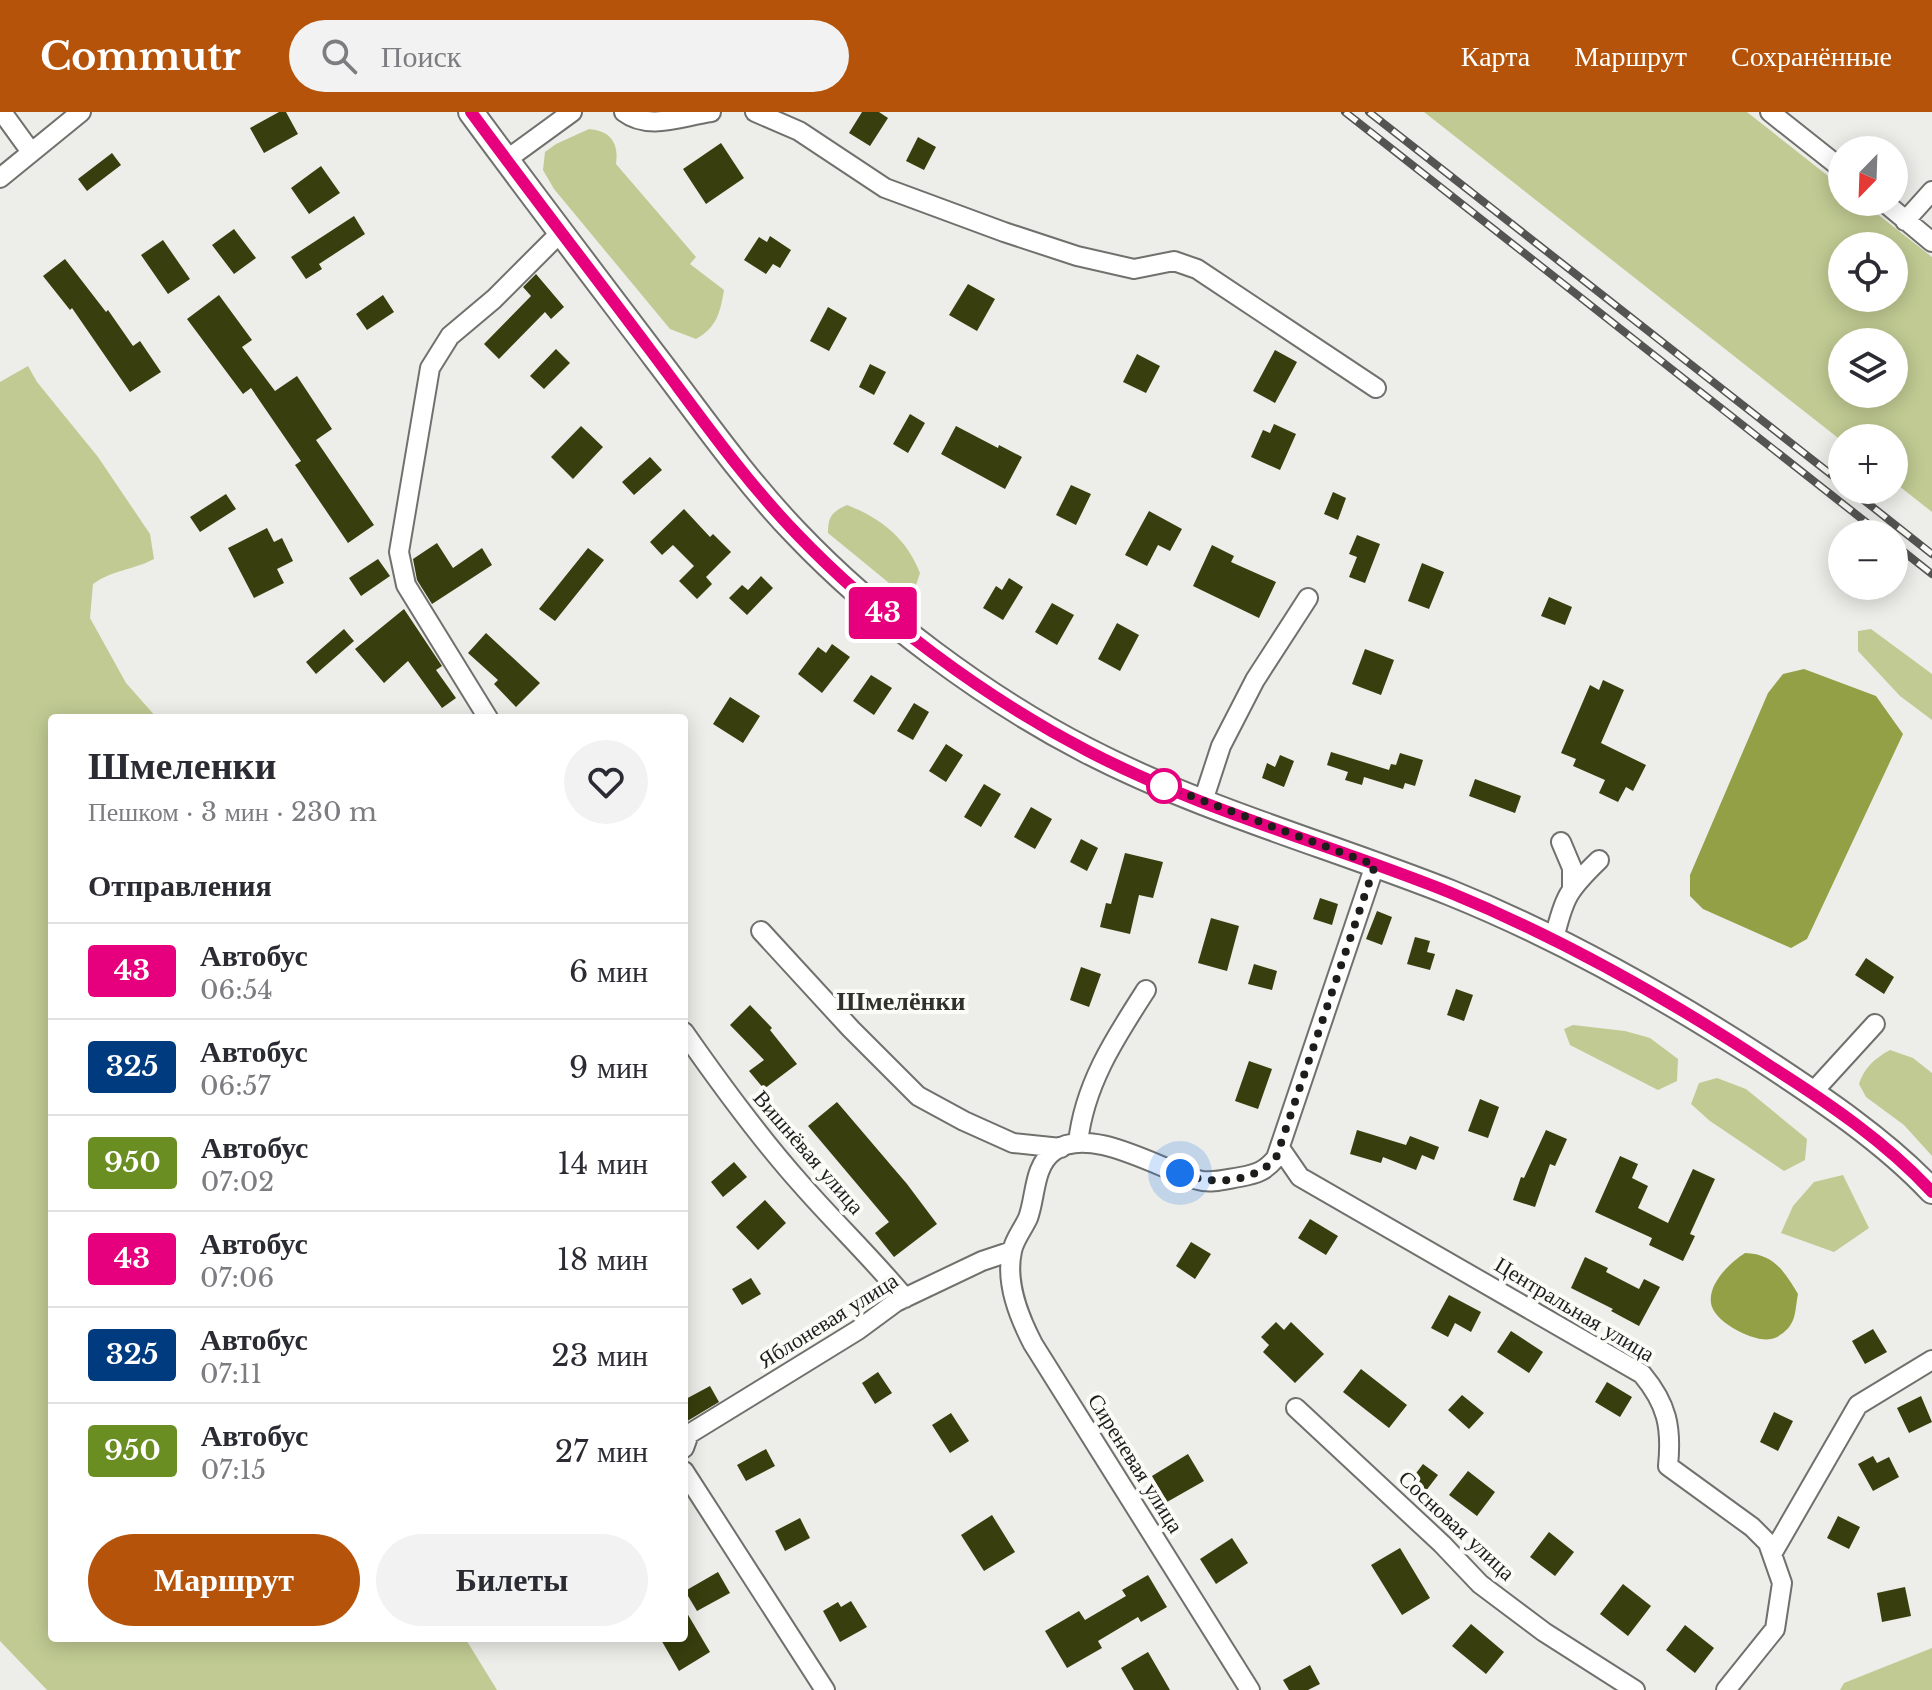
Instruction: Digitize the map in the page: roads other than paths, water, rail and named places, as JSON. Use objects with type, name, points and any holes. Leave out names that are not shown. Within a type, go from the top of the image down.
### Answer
[{"type":"main road","points":[[471,112],[738,467],[795,532],[877,608],[1013,708],[1085,750],[1148,780],[1452,894],[1554,939],[1704,1022],[1812,1093],[1866,1133],[1932,1191]]},
{"type":"street","points":[[2,112],[31,152]]},
{"type":"street","points":[[0,178],[81,112]]},
{"type":"street","points":[[506,160],[572,112]]},
{"type":"street","points":[[624,112],[633,119],[652,123],[711,112]]},
{"type":"street","points":[[755,112],[799,131],[885,188],[1004,232],[1077,256],[1134,269],[1174,261],[1197,269],[1376,388]]},
{"type":"street","points":[[1770,112],[1828,158]]},
{"type":"street","points":[[1905,221],[1932,191]]},
{"type":"street","points":[[1899,216],[1932,242]]},
{"type":"street","points":[[486,714],[406,585],[399,552],[430,368],[450,336],[494,299],[561,232]]},
{"type":"street","points":[[1203,801],[1221,746],[1255,680],[1308,598]]},
{"type":"street","points":[[1561,842],[1572,868],[1572,887]]},
{"type":"street","points":[[1554,939],[1572,887],[1599,860]]},
{"type":"street","points":[[761,931],[918,1096],[1013,1143],[1089,1143],[1124,1151],[1201,1181],[1218,1181],[1265,1171],[1276,1158],[1375,865]]},
{"type":"street","points":[[1012,1251],[1029,1214],[1032,1193],[1043,1166],[1052,1151],[1070,1145],[1080,1124],[1091,1084],[1146,990]]},
{"type":"street","points":[[1812,1093],[1875,1024]]},
{"type":"street","name":"Вишнёвая улица","points":[[688,1038],[744,1116],[905,1298]]},
{"type":"street","name":"Центральная улица","points":[[1280,1148],[1300,1177],[1642,1374],[1657,1393],[1666,1414],[1670,1445],[1668,1466],[1752,1527],[1768,1543],[1782,1583],[1775,1629],[1726,1690]]},
{"type":"street","name":"Яблоневая улица","points":[[688,1437],[905,1298],[982,1261],[1012,1251]]},
{"type":"street","name":"Сиреневая улица","points":[[1012,1251],[1012,1284],[1018,1314],[1033,1344],[1250,1690]]},
{"type":"street","points":[[1772,1554],[1858,1405],[1932,1360]]},
{"type":"street","name":"Сосновая улица","points":[[1296,1408],[1442,1544],[1480,1584],[1544,1632],[1635,1690]]},
{"type":"street","points":[[688,1477],[825,1690]]},
{"type":"railway","points":[[1345,112],[1863,520]]},
{"type":"railway","points":[[1369,112],[1828,472]]},
{"type":"railway","points":[[1869,504],[1932,554]]},
{"type":"railway","points":[[1908,555],[1932,574]]},
{"type":"district","name":"Шмелёнки","points":[[901,1001]]}]
